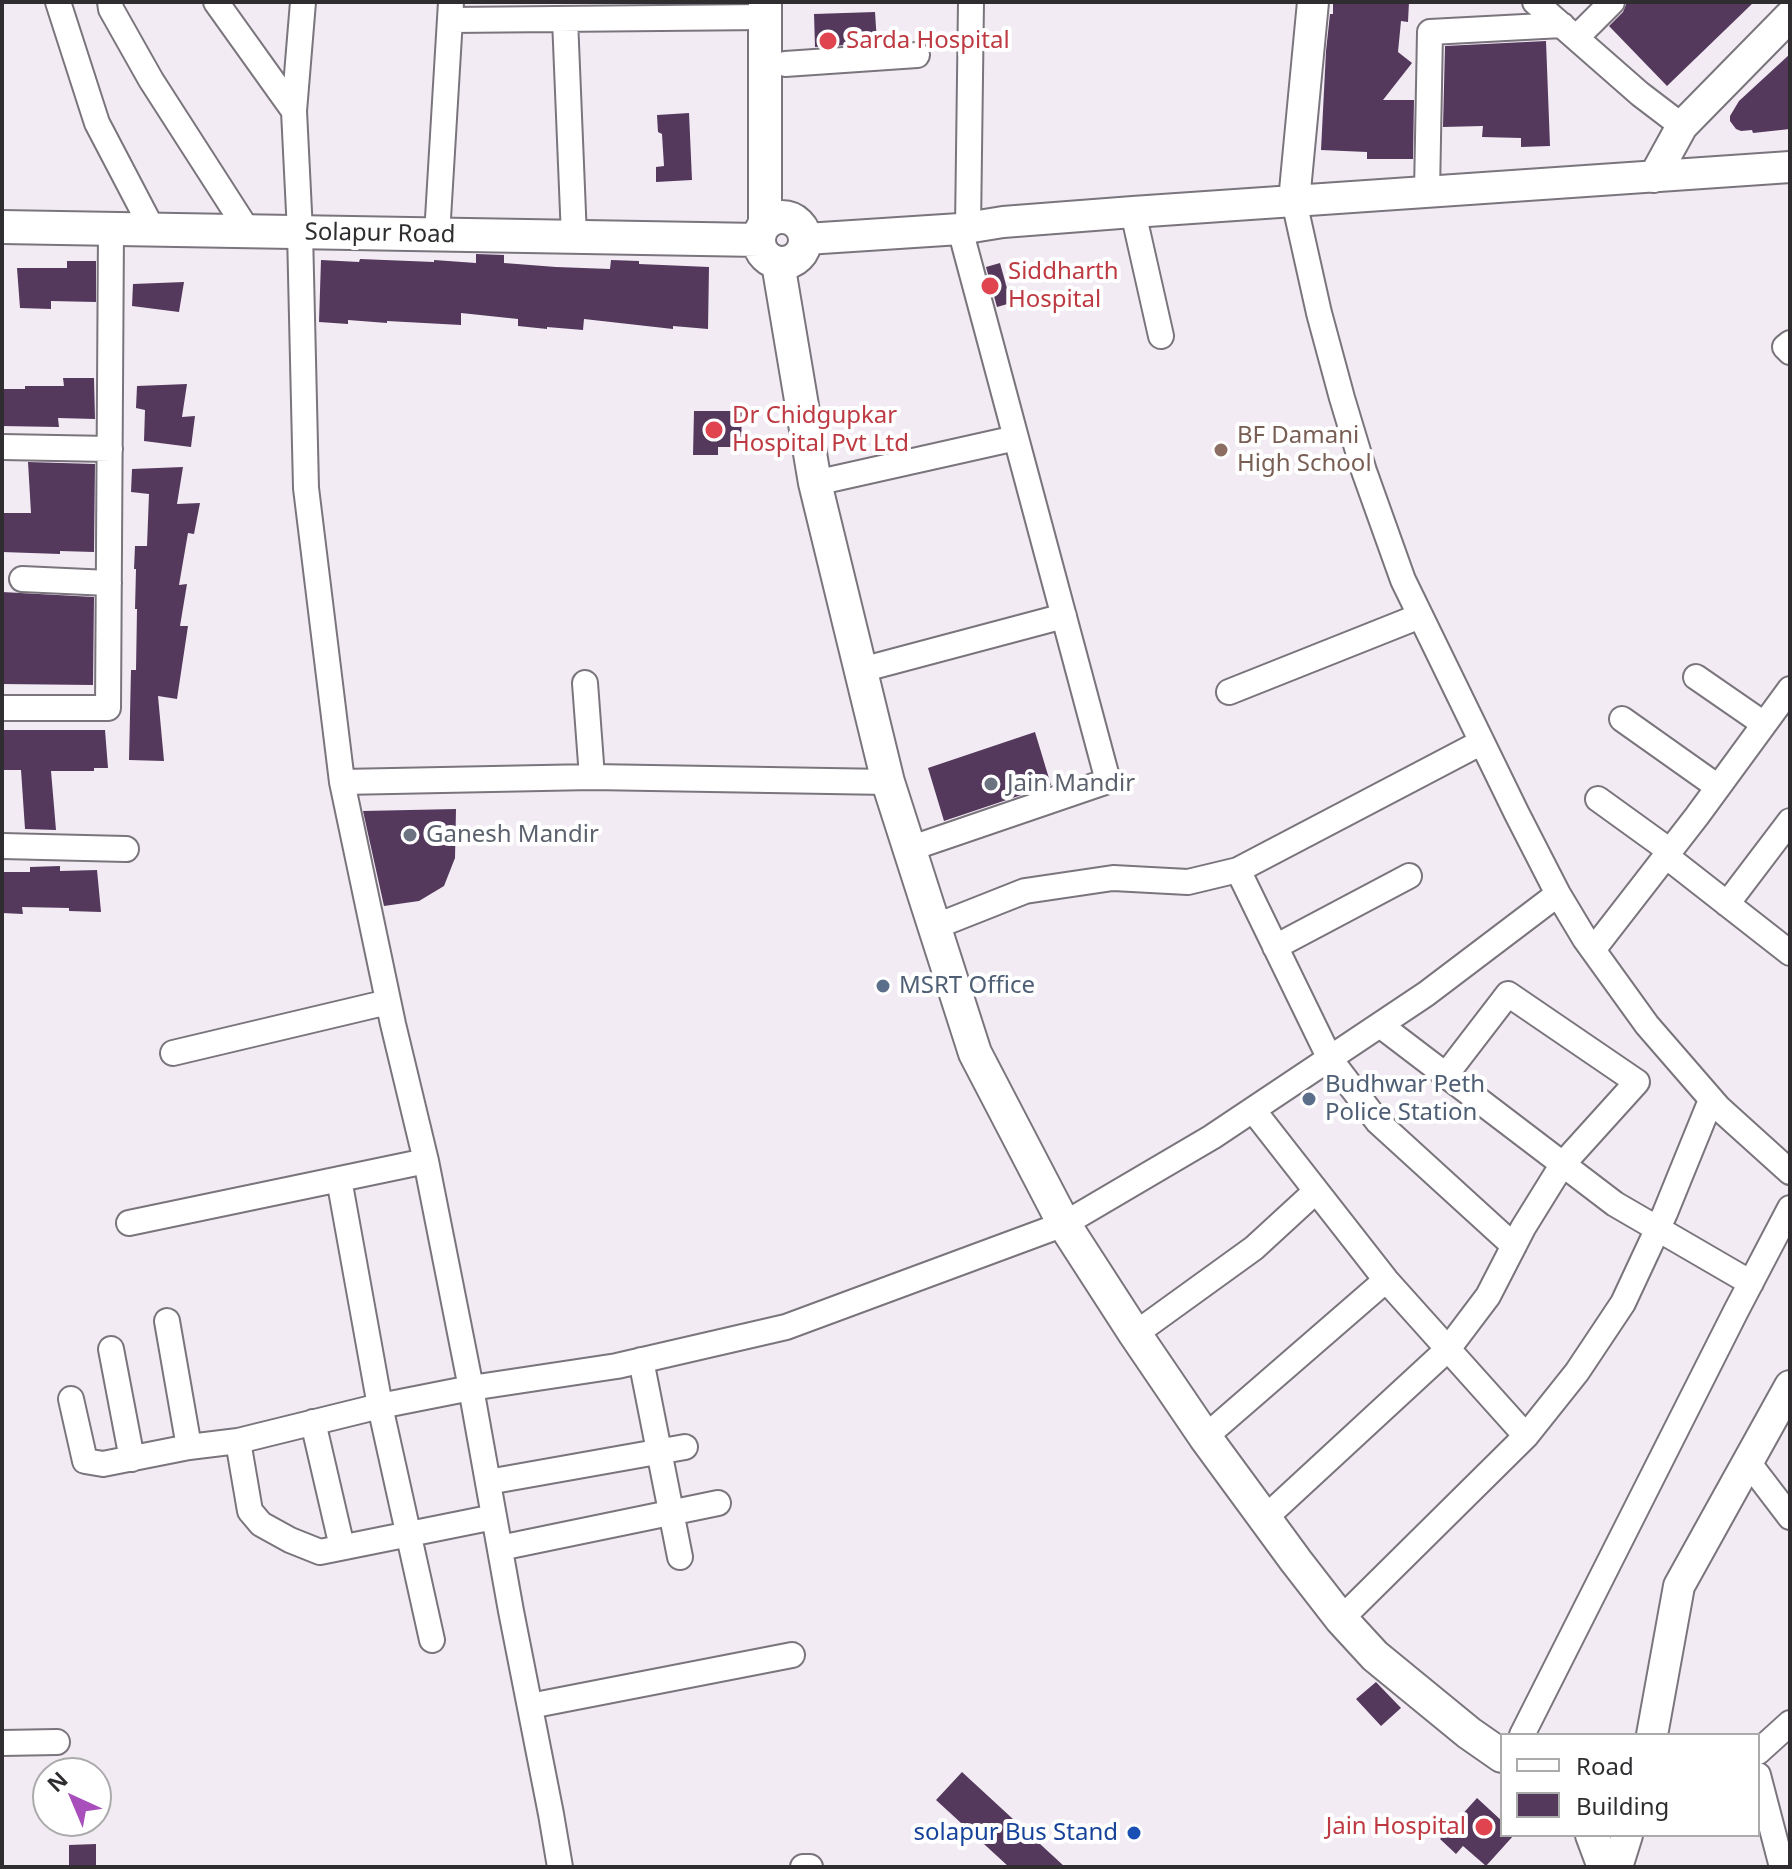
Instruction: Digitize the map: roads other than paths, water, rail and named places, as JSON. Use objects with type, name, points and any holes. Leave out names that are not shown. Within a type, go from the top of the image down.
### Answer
[{"type":"main road","points":[[771,7],[785,64],[778,237]]},
{"type":"main road","points":[[771,7],[778,237],[815,483],[888,782],[975,1053],[1064,1224],[1205,1437],[1265,1518],[1341,1619],[1375,1656],[1500,1755]]},
{"type":"main road","name":"Solapur Road","points":[[2,227],[574,237],[778,237]]},
{"type":"main road","points":[[1593,1837],[1604,1867]]},
{"type":"street","points":[[58,2],[97,123],[153,230]]},
{"type":"street","points":[[110,2],[151,80],[248,231]]},
{"type":"street","points":[[216,2],[294,111]]},
{"type":"street","points":[[303,2],[294,111],[306,488],[342,782],[388,1002],[426,1161],[560,1867]]},
{"type":"street","points":[[909,849],[1108,781],[1016,438],[964,228],[971,2]]},
{"type":"street","points":[[1313,2],[1294,201],[1319,313],[1346,413],[1403,580],[1558,894],[1593,950],[1647,1025],[1711,1100],[1790,1172]]},
{"type":"street","points":[[1535,2],[1640,94],[1682,126]]},
{"type":"street","points":[[1427,192],[1430,32],[1569,31],[1612,2]]},
{"type":"street","points":[[437,235],[451,11],[565,19],[771,7]]},
{"type":"street","points":[[1654,177],[1682,126],[1790,16]]},
{"type":"street","points":[[565,19],[574,237]]},
{"type":"street","points":[[785,64],[917,55]]},
{"type":"street","points":[[778,237],[964,228],[1133,212],[1790,167]]},
{"type":"street","points":[[1133,212],[1161,336]]},
{"type":"street","points":[[2,708],[108,708],[111,229]]},
{"type":"street","points":[[1790,343],[1785,347],[1790,352]]},
{"type":"street","points":[[815,483],[1016,438]]},
{"type":"street","points":[[2,447],[110,449]]},
{"type":"street","points":[[22,579],[109,583]]},
{"type":"street","points":[[861,670],[1064,616]]},
{"type":"street","points":[[1229,692],[1420,616]]},
{"type":"street","points":[[1696,677],[1764,724]]},
{"type":"street","points":[[585,683],[592,777]]},
{"type":"street","points":[[1593,950],[1790,689]]},
{"type":"street","points":[[1622,719],[1718,787]]},
{"type":"street","points":[[934,927],[1025,891],[1113,878],[1188,882],[1238,870],[1482,742]]},
{"type":"street","points":[[342,782],[592,777],[888,782]]},
{"type":"street","points":[[1598,799],[1790,953]]},
{"type":"street","points":[[1727,904],[1790,821]]},
{"type":"street","points":[[2,846],[126,849]]},
{"type":"street","points":[[1238,870],[1330,1059],[1378,1122],[1514,1246]]},
{"type":"street","points":[[1275,947],[1409,876]]},
{"type":"street","points":[[71,1399],[85,1461],[103,1464],[238,1441],[380,1406],[471,1388],[617,1366],[786,1327],[1064,1224],[1212,1137],[1330,1059],[1426,994],[1558,894]]},
{"type":"street","points":[[1265,1518],[1448,1349],[1488,1296],[1562,1165],[1637,1082],[1508,994],[1445,1076]]},
{"type":"street","points":[[173,1053],[388,1002]]},
{"type":"street","points":[[1380,1025],[1615,1204],[1751,1283]]},
{"type":"street","points":[[1341,1619],[1526,1436],[1577,1372],[1623,1303],[1658,1229],[1711,1100]]},
{"type":"street","points":[[1253,1110],[1386,1280],[1526,1436]]},
{"type":"street","points":[[129,1223],[426,1161]]},
{"type":"street","points":[[339,1179],[380,1406],[432,1640]]},
{"type":"street","points":[[1135,1334],[1254,1248],[1316,1191]]},
{"type":"street","points":[[1523,1733],[1790,1208]]},
{"type":"street","points":[[1205,1437],[1386,1280]]},
{"type":"street","points":[[167,1321],[189,1447]]},
{"type":"street","points":[[111,1349],[132,1459]]},
{"type":"street","points":[[641,1360],[680,1557]]},
{"type":"street","points":[[1652,1733],[1679,1586],[1790,1386]]},
{"type":"street","points":[[313,1422],[342,1547]]},
{"type":"street","points":[[238,1441],[250,1511],[261,1524],[320,1552],[494,1517]]},
{"type":"street","points":[[488,1482],[685,1447]]},
{"type":"street","points":[[1748,1462],[1789,1514]]},
{"type":"street","points":[[500,1548],[718,1503]]},
{"type":"street","points":[[530,1706],[792,1655]]},
{"type":"street","points":[[1760,1750],[1790,1723]]},
{"type":"street","points":[[2,1743],[57,1742]]},
{"type":"street","points":[[1760,1783],[1782,1867]]},
{"type":"street","points":[[1617,1867],[1626,1837]]},
{"type":"street","points":[[803,1867],[810,1867]]},
{"type":"place","name":"Sarda Hospital","points":[[828,41]]},
{"type":"place","name":"Siddharth Hospital","points":[[990,286]]},
{"type":"place","name":"Dr Chidgupkar Hospital Pvt Ltd","points":[[714,430]]},
{"type":"place","name":"BF Damani High School","points":[[1221,450]]},
{"type":"place","name":"Jain Mandir","points":[[991,784]]},
{"type":"place","name":"Ganesh Mandir","points":[[410,835]]},
{"type":"place","name":"MSRT Office","points":[[883,986]]},
{"type":"place","name":"Budhwar Peth Police Station","points":[[1309,1099]]},
{"type":"place","name":"Jain Hospital","points":[[1484,1827]]},
{"type":"place","name":"solapur Bus Stand","points":[[1134,1833]]}]
